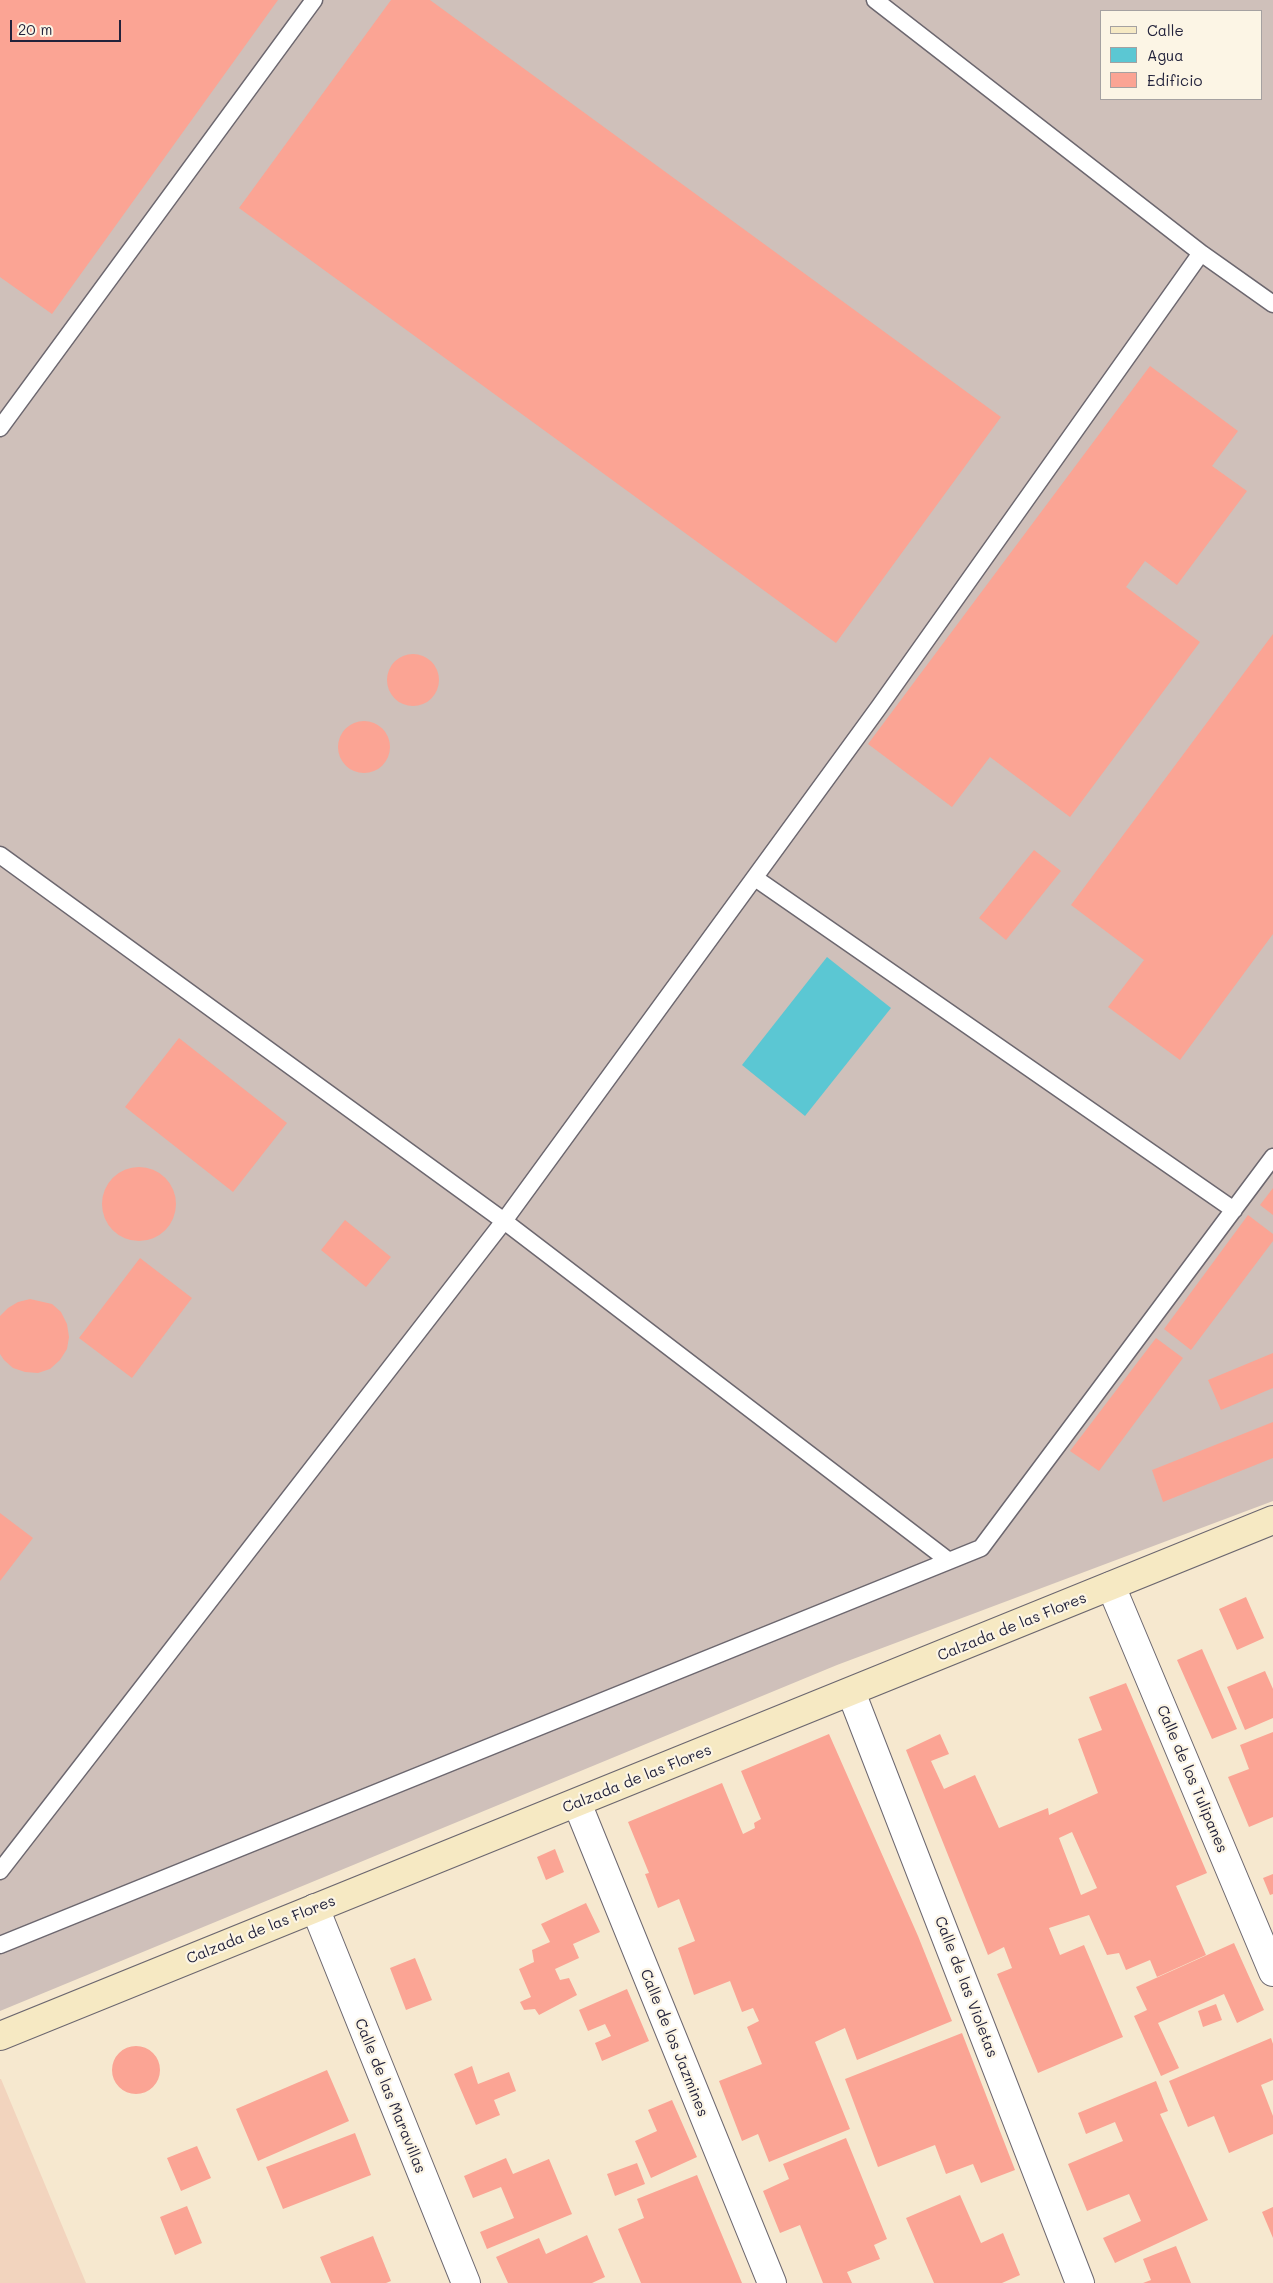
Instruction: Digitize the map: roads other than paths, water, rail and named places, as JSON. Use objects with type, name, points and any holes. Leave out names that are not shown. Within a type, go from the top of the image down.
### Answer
[{"type":"main road","name":"Calzada de las Flores","points":[[0,2036],[1273,1520]]},
{"type":"street","name":"Calle de los Tulipanes","points":[[1111,1586],[1273,1972]]},
{"type":"street","name":"Calle de las Violetas","points":[[851,1692],[1080,2283]]},
{"type":"street","name":"Calle de los Jazmines","points":[[577,1803],[772,2283]]},
{"type":"street","name":"Calle de las Maravillas","points":[[315,1908],[466,2283]]},
{"type":"lane","points":[[0,428],[314,0]]},
{"type":"lane","points":[[875,0],[1201,253],[1273,304]]},
{"type":"lane","points":[[0,1871],[504,1221],[880,707],[1201,253]]},
{"type":"lane","points":[[0,855],[504,1221],[949,1561]]},
{"type":"lane","points":[[754,878],[1234,1210]]},
{"type":"lane","points":[[0,1945],[981,1548],[1273,1157]]},
{"type":"water","points":[[827,957],[891,1008],[805,1116],[742,1065]]}]
